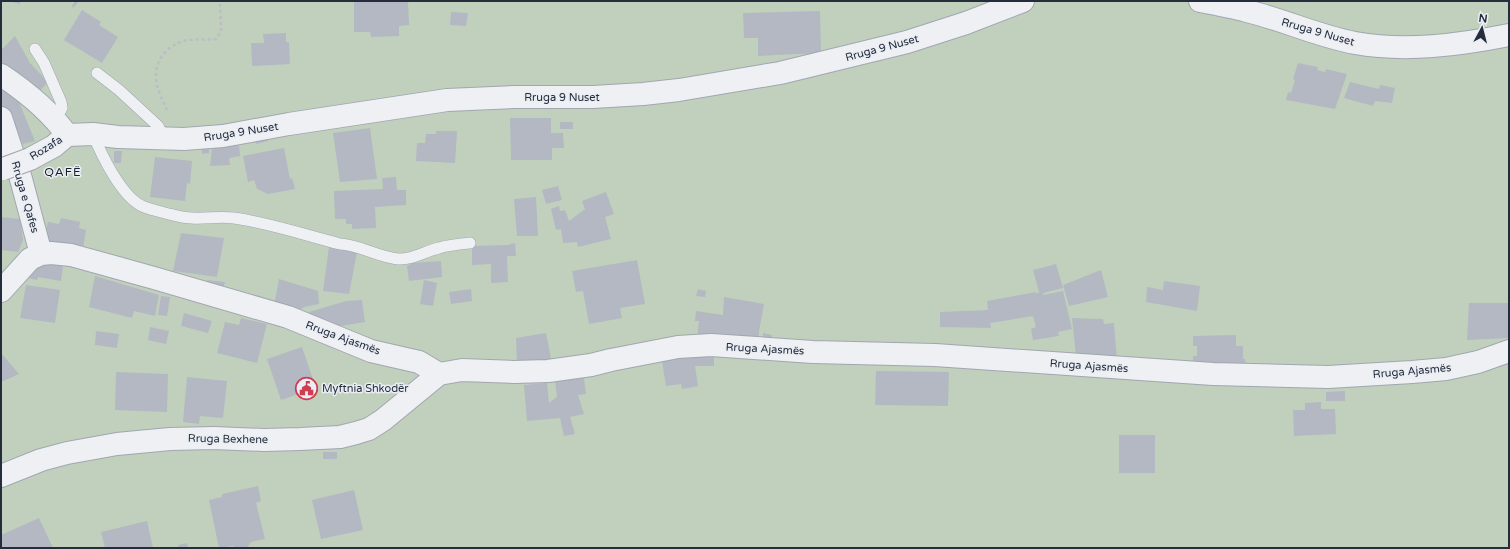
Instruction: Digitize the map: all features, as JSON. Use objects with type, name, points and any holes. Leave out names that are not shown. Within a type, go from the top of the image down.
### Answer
[{"type":"street","name":"Rruga 9 Nuset","points":[[61,128],[118,137],[184,139],[223,136],[296,123],[447,100],[515,97],[593,97],[679,90],[780,73],[907,42],[966,23],[1023,1]]},
{"type":"street","name":"Rruga 9 Nuset","points":[[1200,1],[1248,11],[1307,31],[1357,43],[1397,47],[1439,46],[1509,36]]},
{"type":"street","points":[[1,75],[20,89],[61,128]]},
{"type":"street","name":"Rruga e Qafes","points":[[1,118],[21,179],[41,254]]},
{"type":"street","name":"Rozafa","points":[[2,170],[30,159],[54,146],[61,128]]},
{"type":"street","name":"Rruga Ajasmës","points":[[41,254],[51,253],[71,255],[288,317],[371,351],[419,362],[439,374],[462,370],[514,372],[548,371],[591,365],[678,347],[711,346],[813,352],[935,355],[1213,374],[1328,377],[1446,369],[1478,362],[1509,351]]},
{"type":"street","points":[[1,291],[30,259],[41,254]]},
{"type":"street","name":"Rruga Bexhene","points":[[1,476],[54,456],[117,444],[207,438],[264,440],[340,437],[370,429],[439,374]]},
{"type":"lane","points":[[35,49],[44,63],[62,102],[61,128]]},
{"type":"lane","points":[[97,73],[119,90],[158,126],[161,132],[161,139]]},
{"type":"lane","points":[[93,134],[104,159],[116,179],[141,205],[156,210],[191,218],[233,218],[265,224],[340,244],[350,244],[398,259],[411,258],[438,248],[470,243]]},
{"type":"path","points":[[184,139],[161,98],[156,74],[158,64],[164,53],[173,45],[188,40],[216,38],[221,31],[220,1]]},
{"type":"green space","points":[[1,1],[1509,1],[1509,548],[1,548]]},
{"type":"building","points":[[8,1],[20,1],[20,4]]},
{"type":"building","points":[[75,1],[79,1],[73,8],[72,6]]},
{"type":"building","points":[[354,1],[408,1],[409,25],[399,26],[399,36],[371,37],[370,32],[354,32]]},
{"type":"building","points":[[82,10],[101,22],[99,25],[118,37],[102,63],[64,40]]},
{"type":"building","points":[[820,11],[821,53],[758,56],[758,38],[744,38],[743,13]]},
{"type":"building","points":[[451,12],[468,13],[466,26],[450,25]]},
{"type":"building","points":[[286,33],[286,42],[289,42],[290,64],[252,66],[251,43],[264,43],[263,34]]},
{"type":"building","points":[[15,36],[30,63],[48,82],[39,92],[1,61],[1,50]]},
{"type":"building","points":[[1298,63],[1318,67],[1317,70],[1325,72],[1326,69],[1347,74],[1335,109],[1286,100],[1288,92],[1291,93],[1295,80],[1293,79]]},
{"type":"building","points":[[1350,82],[1379,89],[1380,85],[1395,88],[1392,103],[1375,101],[1373,106],[1344,98]]},
{"type":"building","points":[[4,89],[19,102],[35,141],[23,144],[18,135],[12,136],[1,101],[1,90]]},
{"type":"building","points":[[510,118],[551,118],[551,133],[563,133],[564,148],[552,148],[552,160],[511,160]]},
{"type":"building","points":[[560,122],[573,122],[573,129],[560,129]]},
{"type":"building","points":[[370,128],[377,179],[340,182],[333,133]]},
{"type":"building","points":[[436,131],[457,131],[455,163],[416,161],[417,143],[425,143],[426,134],[436,134]]},
{"type":"building","points":[[267,138],[268,141],[256,144],[255,140]]},
{"type":"building","points":[[239,145],[240,156],[229,158],[230,165],[210,166],[212,149]]},
{"type":"building","points":[[209,148],[209,153],[202,154],[202,149]]},
{"type":"building","points":[[284,148],[290,179],[292,178],[295,189],[268,194],[257,189],[254,180],[248,182],[243,156]]},
{"type":"building","points":[[114,151],[122,151],[121,163],[114,163]]},
{"type":"building","points":[[155,157],[192,161],[190,184],[187,183],[185,201],[150,197]]},
{"type":"building","points":[[396,177],[397,190],[406,190],[406,205],[375,207],[376,228],[352,229],[352,224],[346,224],[346,219],[335,219],[334,191],[383,189],[382,178]]},
{"type":"building","points":[[558,186],[562,200],[546,204],[542,190]]},
{"type":"building","points":[[606,192],[614,214],[605,217],[611,239],[578,247],[577,242],[563,243],[561,229],[556,230],[551,209],[559,206],[560,211],[565,210],[569,221],[585,209],[582,201]]},
{"type":"building","points":[[536,197],[538,236],[517,236],[514,199]]},
{"type":"building","points":[[1,217],[20,219],[23,240],[18,252],[1,250]]},
{"type":"building","points":[[61,218],[80,222],[79,228],[86,230],[83,248],[44,240],[48,222],[59,224]]},
{"type":"building","points":[[181,233],[224,238],[217,277],[173,271]]},
{"type":"building","points":[[515,243],[516,256],[507,256],[508,282],[491,283],[491,264],[472,265],[472,246],[508,245]]},
{"type":"building","points":[[329,247],[350,248],[357,252],[349,294],[323,291]]},
{"type":"building","points":[[637,260],[645,304],[620,308],[622,318],[589,324],[583,291],[576,292],[572,271]]},
{"type":"building","points":[[441,261],[442,277],[409,281],[407,266],[412,263]]},
{"type":"building","points":[[35,262],[63,266],[61,281],[38,277],[37,280],[24,277]]},
{"type":"building","points":[[1056,264],[1063,288],[1043,293],[1043,295],[1063,291],[1072,329],[1058,332],[1059,336],[1033,340],[1031,329],[1036,327],[1033,316],[990,323],[991,328],[940,327],[940,312],[988,310],[987,301],[1036,292],[1036,294],[1039,292],[1033,270]]},
{"type":"building","points":[[1101,270],[1108,297],[1069,306],[1063,285]]},
{"type":"building","points":[[95,276],[159,295],[155,316],[134,311],[132,318],[89,307]]},
{"type":"building","points":[[279,279],[318,291],[319,304],[304,307],[298,312],[273,311]]},
{"type":"building","points":[[207,280],[225,282],[221,294],[205,291]]},
{"type":"building","points":[[424,280],[437,283],[433,306],[420,304]]},
{"type":"building","points":[[1164,281],[1200,286],[1197,311],[1146,302],[1147,287],[1163,290]]},
{"type":"building","points":[[26,285],[60,290],[55,323],[20,318]]},
{"type":"building","points":[[471,289],[472,301],[451,304],[449,292]]},
{"type":"building","points":[[698,289],[706,291],[705,297],[696,296]]},
{"type":"building","points":[[161,296],[170,297],[167,316],[158,315]]},
{"type":"building","points":[[724,297],[764,304],[758,345],[697,341],[699,321],[695,321],[696,311],[723,315]]},
{"type":"building","points":[[362,300],[365,322],[334,327],[310,321],[309,312],[346,301]]},
{"type":"building","points":[[1469,303],[1509,303],[1509,338],[1467,340]]},
{"type":"building","points":[[184,313],[212,321],[208,333],[181,326]]},
{"type":"building","points":[[241,318],[267,324],[257,363],[217,353],[225,322],[239,325]]},
{"type":"building","points":[[1072,318],[1103,319],[1104,324],[1114,323],[1117,361],[1076,356]]},
{"type":"building","points":[[150,327],[169,331],[166,344],[148,340]]},
{"type":"building","points":[[96,331],[119,334],[117,348],[95,345]]},
{"type":"building","points":[[546,333],[552,364],[517,367],[516,338]]},
{"type":"building","points":[[763,333],[772,335],[772,345],[763,345]]},
{"type":"building","points":[[1236,335],[1236,346],[1243,346],[1243,359],[1245,359],[1246,368],[1194,368],[1193,356],[1197,356],[1197,346],[1193,346],[1193,336]]},
{"type":"building","points":[[302,347],[316,388],[281,400],[267,359]]},
{"type":"building","points":[[1,353],[19,374],[1,382]]},
{"type":"building","points":[[693,355],[714,355],[714,366],[695,366],[698,386],[682,389],[681,384],[666,386],[662,361]]},
{"type":"building","points":[[876,371],[949,372],[948,406],[875,405]]},
{"type":"building","points":[[116,372],[168,374],[167,412],[115,410]]},
{"type":"building","points":[[187,377],[227,381],[223,418],[200,416],[199,424],[183,422]]},
{"type":"building","points":[[584,378],[586,394],[578,395],[584,414],[570,417],[575,434],[564,436],[560,418],[527,421],[524,385],[547,383],[549,403],[557,397],[555,381]]},
{"type":"building","points":[[1345,391],[1345,401],[1326,401],[1326,392]]},
{"type":"building","points":[[1321,402],[1321,409],[1335,409],[1336,434],[1294,436],[1293,410],[1305,410],[1305,403]]},
{"type":"building","points":[[1119,435],[1155,435],[1155,473],[1119,473]]},
{"type":"building","points":[[323,452],[337,452],[337,459],[323,459]]},
{"type":"building","points":[[258,486],[261,501],[256,503],[265,539],[251,542],[247,548],[235,548],[233,546],[219,548],[209,500],[222,497],[222,494]]},
{"type":"building","points":[[354,490],[363,530],[321,539],[312,500]]},
{"type":"building","points":[[39,518],[53,548],[2,548],[1,535]]},
{"type":"building","points":[[147,521],[153,548],[105,548],[101,532]]},
{"type":"building","points":[[187,543],[188,548],[179,548],[178,545]]},
{"type":"place","name":"Myftnia Shkodër","points":[[306,388]]},
{"type":"district","name":"QAFË","points":[[63,172]]}]
